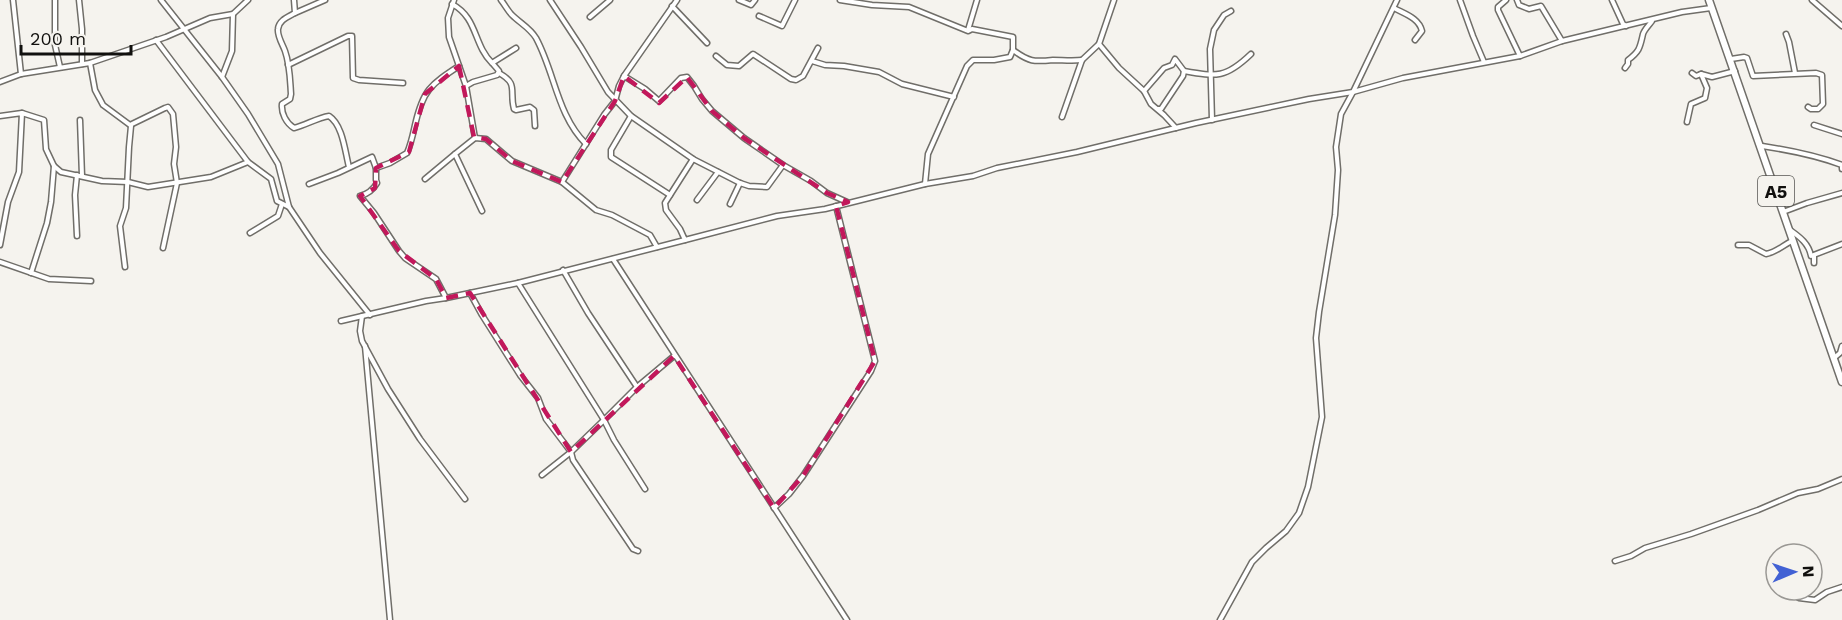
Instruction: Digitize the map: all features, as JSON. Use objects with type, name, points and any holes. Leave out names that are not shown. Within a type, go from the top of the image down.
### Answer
[{"type":"highway","name":"A5","points":[[1710,0],[1842,382]]},
{"type":"street","points":[[13,0],[21,74]]},
{"type":"street","points":[[55,0],[55,45],[60,67]]},
{"type":"street","points":[[79,0],[82,64]]},
{"type":"street","points":[[160,0],[222,77],[278,164],[289,207],[321,253],[370,315]]},
{"type":"street","points":[[0,82],[21,74],[90,63],[184,30],[210,18],[233,14],[248,0]]},
{"type":"street","points":[[294,0],[295,13]]},
{"type":"street","points":[[325,0],[283,20],[278,29],[288,65],[291,99],[282,104],[282,110],[289,125],[294,128],[323,117],[329,116],[333,119],[339,130],[349,167]]},
{"type":"street","points":[[501,0],[511,15],[534,35],[546,61],[558,99],[573,129],[586,144]]},
{"type":"street","points":[[550,0],[581,46],[598,78],[615,101],[631,116],[693,159],[749,186],[767,187],[783,165]]},
{"type":"street","points":[[590,17],[610,0]]},
{"type":"street","points":[[562,182],[615,101],[624,76],[677,0]]},
{"type":"street","points":[[739,0],[748,5],[755,0]]},
{"type":"street","points":[[759,16],[782,26],[795,0]]},
{"type":"street","points":[[840,0],[909,7],[968,31],[972,29],[1013,37],[1013,50],[1010,57],[970,62],[928,154],[925,184]]},
{"type":"street","points":[[968,31],[977,0]]},
{"type":"street","points":[[1062,117],[1082,60],[1099,44],[1114,0]]},
{"type":"street","points":[[1220,620],[1252,562],[1286,531],[1299,513],[1308,487],[1322,417],[1316,338],[1335,215],[1338,170],[1336,147],[1341,114],[1397,0]]},
{"type":"street","points":[[1460,0],[1484,63]]},
{"type":"street","points":[[1506,0],[1498,7],[1498,10],[1520,56]]},
{"type":"street","points":[[1517,0],[1520,5],[1529,9],[1541,6],[1562,41]]},
{"type":"street","points":[[1612,0],[1626,26]]},
{"type":"street","points":[[1812,0],[1842,26]]},
{"type":"street","points":[[475,138],[466,86],[449,37],[448,18],[453,2],[471,21],[479,45],[499,73],[513,86],[514,109],[530,107],[534,110],[535,126]]},
{"type":"street","points":[[672,6],[707,43]]},
{"type":"street","points":[[1394,8],[1416,20],[1421,26],[1422,31],[1415,40]]},
{"type":"street","points":[[341,321],[518,283],[777,216],[836,206],[925,184],[973,176],[1212,120],[1353,92],[1403,78],[1520,56],[1562,41],[1695,9],[1712,8]]},
{"type":"street","points":[[1212,120],[1209,58],[1214,30],[1224,15],[1231,10]]},
{"type":"street","points":[[222,77],[232,51],[233,14]]},
{"type":"street","points":[[1625,68],[1628,60],[1636,54],[1642,42],[1643,33],[1652,21]]},
{"type":"street","points":[[1786,34],[1795,73]]},
{"type":"street","points":[[288,65],[352,36],[353,78],[359,81],[403,84]]},
{"type":"street","points":[[156,40],[248,162],[271,179],[276,198],[289,207]]},
{"type":"street","points":[[1099,44],[1119,68],[1144,90],[1151,104],[1176,128]]},
{"type":"street","points":[[493,64],[516,48]]},
{"type":"street","points":[[716,56],[727,65],[739,66],[753,54],[796,80],[803,76],[818,48]]},
{"type":"street","points":[[1013,50],[1025,59],[1046,63],[1053,60],[1082,60]]},
{"type":"street","points":[[1144,90],[1164,68],[1172,65],[1174,59],[1184,71],[1211,76],[1236,69],[1251,54]]},
{"type":"street","points":[[1731,59],[1747,58],[1753,76],[1795,73],[1822,75],[1823,104],[1818,110],[1808,107]]},
{"type":"street","points":[[812,62],[879,72],[902,84],[954,97]]},
{"type":"street","points":[[90,63],[95,90],[103,105],[131,126]]},
{"type":"street","points":[[376,168],[407,153],[424,94],[436,81],[459,66]]},
{"type":"street","points":[[1157,109],[1161,109],[1184,71]]},
{"type":"street","points":[[1692,73],[1696,76],[1701,74],[1712,77],[1735,71]]},
{"type":"street","points":[[466,86],[499,73]]},
{"type":"street","points":[[1687,122],[1691,104],[1705,98],[1707,88],[1701,74]]},
{"type":"street","points":[[624,76],[659,101],[681,78],[687,77],[712,111],[744,138],[811,181],[827,194],[848,202]]},
{"type":"street","points":[[131,126],[165,108],[171,110],[173,114],[176,147],[174,164],[177,183],[163,248]]},
{"type":"street","points":[[0,116],[22,113],[44,120],[46,149],[54,166],[61,172],[102,181],[128,182],[148,187],[212,177],[248,162]]},
{"type":"street","points":[[0,245],[8,202],[19,172],[22,113]]},
{"type":"street","points":[[631,116],[611,150],[611,157],[670,195]]},
{"type":"street","points":[[80,120],[82,177]]},
{"type":"street","points":[[1814,125],[1842,134]]},
{"type":"street","points":[[125,267],[120,226],[126,208],[131,126]]},
{"type":"street","points":[[425,179],[475,138],[486,139],[512,161],[562,182],[596,210],[612,215],[650,235],[657,247]]},
{"type":"street","points":[[1762,146],[1820,157],[1842,166]]},
{"type":"street","points":[[455,154],[482,211]]},
{"type":"street","points":[[309,184],[372,157],[376,168],[377,183],[373,190],[360,196],[399,251],[405,258],[436,279],[446,298]]},
{"type":"street","points":[[685,240],[680,228],[666,210],[665,203],[693,159]]},
{"type":"street","points":[[31,273],[50,212],[54,166]]},
{"type":"street","points":[[697,200],[718,172]]},
{"type":"street","points":[[77,175],[75,195],[77,236]]},
{"type":"street","points":[[730,204],[740,183]]},
{"type":"street","points":[[1783,212],[1842,193]]},
{"type":"street","points":[[250,233],[278,216],[282,204]]},
{"type":"street","points":[[774,508],[804,476],[871,371],[875,361],[836,206]]},
{"type":"street","points":[[1790,230],[1810,249],[1811,256],[1814,256],[1814,263]]},
{"type":"street","points":[[1738,245],[1749,245],[1766,254],[1778,250],[1792,240]]},
{"type":"street","points":[[1814,256],[1842,244]]},
{"type":"street","points":[[613,260],[848,620]]},
{"type":"street","points":[[0,262],[49,279],[92,280]]},
{"type":"street","points":[[563,270],[588,313],[637,387]]},
{"type":"street","points":[[518,283],[645,489]]},
{"type":"street","points":[[470,294],[520,375],[538,398],[546,418],[571,452],[573,460],[633,549],[638,551]]},
{"type":"street","points":[[362,316],[360,331],[365,346],[388,389],[465,499]]},
{"type":"street","points":[[365,346],[390,620]]},
{"type":"street","points":[[1833,358],[1841,353],[1842,346]]},
{"type":"street","points":[[542,475],[571,452],[637,387],[674,356]]},
{"type":"street","points":[[1615,561],[1645,548],[1691,534],[1798,493],[1818,489],[1842,479]]},
{"type":"street","points":[[1824,594],[1842,587]]},
{"type":"highlighted area","points":[[459,66],[474,137],[486,139],[512,161],[562,182],[615,101],[624,76],[659,103],[687,77],[712,111],[744,138],[827,193],[848,202],[836,206],[875,361],[803,476],[774,508],[674,356],[571,452],[470,293],[446,298],[436,279],[399,251],[360,196],[375,188],[376,168],[409,152],[425,94]]}]
